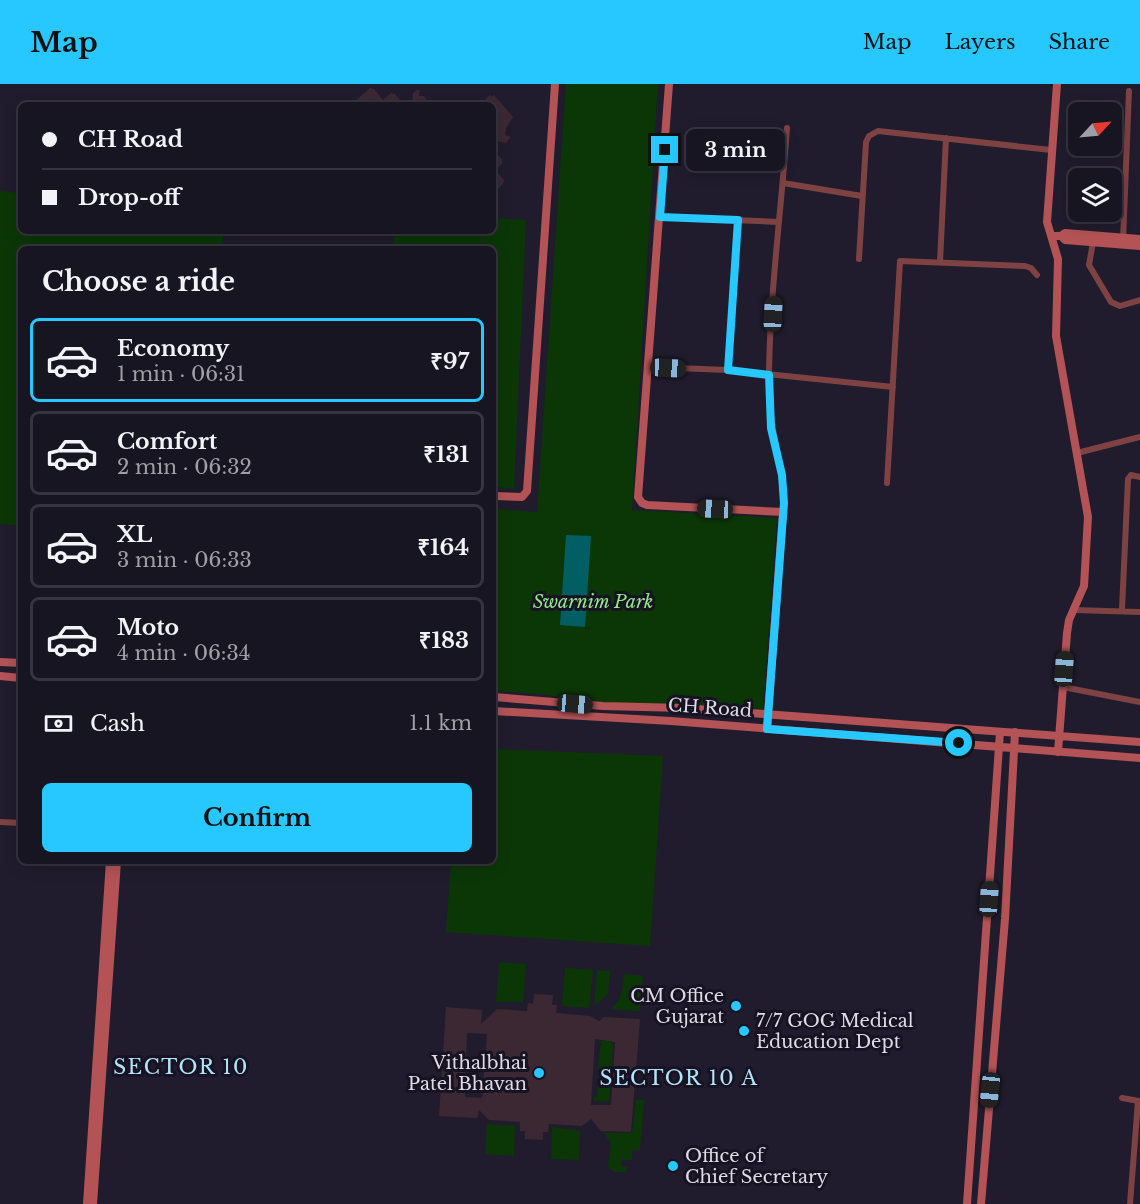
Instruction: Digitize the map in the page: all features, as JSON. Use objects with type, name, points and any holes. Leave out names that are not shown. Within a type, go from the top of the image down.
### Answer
[{"type":"street","points":[[496,496],[522,497],[527,491],[555,84]]},
{"type":"street","points":[[669,84],[638,497],[642,503],[647,505],[783,512]]},
{"type":"street","points":[[1057,84],[1047,222],[1056,236],[1058,259],[1056,336],[1088,517],[1084,586],[1067,633],[1058,752]]},
{"type":"street","points":[[1123,241],[1129,92]]},
{"type":"street","points":[[767,729],[783,512],[782,475],[771,428],[769,375],[787,128]]},
{"type":"street","points":[[859,259],[866,142],[873,132],[1051,150]]},
{"type":"street","points":[[940,262],[946,138]]},
{"type":"street","points":[[783,183],[862,196]]},
{"type":"street","points":[[660,217],[779,222]]},
{"type":"street","points":[[728,370],[738,220]]},
{"type":"street","points":[[1056,236],[1065,233],[1123,241],[1140,246]]},
{"type":"street","points":[[1056,236],[1065,240],[1093,242],[1140,239]]},
{"type":"street","points":[[1093,242],[1089,265],[1111,302],[1120,306],[1140,300]]},
{"type":"street","points":[[887,483],[900,261],[1025,266],[1031,268],[1037,276]]},
{"type":"street","points":[[649,367],[728,370],[893,387]]},
{"type":"street","points":[[1077,453],[1140,437]]},
{"type":"street","points":[[1122,609],[1128,479],[1131,475],[1140,477]]},
{"type":"street","points":[[1074,610],[1122,609],[1140,612]]},
{"type":"street","points":[[0,662],[18,663]]},
{"type":"street","points":[[0,676],[18,678]]},
{"type":"street","points":[[1063,687],[1140,702]]},
{"type":"street","name":"CH Road","points":[[496,697],[603,706],[672,707],[768,716],[1140,742]]},
{"type":"street","name":"CH Road","points":[[496,711],[767,729],[1140,758]]},
{"type":"street","points":[[967,1204],[1000,732]]},
{"type":"street","points":[[981,1204],[1005,919],[1015,732]]},
{"type":"street","points":[[0,822],[18,823]]},
{"type":"street","points":[[87,1204],[110,864]]},
{"type":"street","points":[[93,1204],[117,864]]},
{"type":"street","points":[[1122,1098],[1139,1101],[1137,1163],[1130,1204]]},
{"type":"green space","name":"Swarnim Park","points":[[566,84],[658,84],[632,510],[777,518],[763,710],[583,701],[541,694],[496,691],[496,509],[537,512]]},
{"type":"green space","points":[[0,191],[18,193],[18,234],[224,234],[222,246],[18,246],[18,526],[0,524]]},
{"type":"green space","points":[[496,218],[526,220],[514,489],[496,487],[496,246],[393,246],[395,234],[496,234]]},
{"type":"green space","points":[[496,749],[663,756],[650,946],[446,932],[451,864],[496,864]]},
{"type":"green space","points":[[499,962],[526,964],[523,1002],[496,1002]]},
{"type":"green space","points":[[565,968],[593,970],[589,1008],[562,1006]]},
{"type":"green space","points":[[597,970],[610,971],[608,994],[594,1006]]},
{"type":"green space","points":[[624,974],[643,976],[640,1011],[610,1009],[620,998]]},
{"type":"green space","points":[[597,1040],[613,1042],[609,1102],[594,1101],[593,1097],[597,1097],[598,1081],[607,1082],[608,1069],[598,1068],[601,1042]]},
{"type":"green space","points":[[636,1099],[644,1100],[640,1150],[632,1150],[632,1160],[621,1160],[621,1166],[627,1167],[626,1172],[614,1172],[608,1167],[611,1144],[604,1133],[632,1133]]},
{"type":"green space","points":[[487,1124],[515,1126],[514,1156],[485,1154]]},
{"type":"green space","points":[[552,1127],[580,1131],[579,1160],[551,1159]]},
{"type":"shaded area","points":[[566,535],[591,536],[585,627],[560,625]]},
{"type":"building","points":[[370,88],[374,89],[383,100],[391,93],[395,94],[402,102],[356,102]]},
{"type":"building","points":[[420,90],[419,96],[424,96],[429,102],[412,102],[413,93]]},
{"type":"building","points":[[490,95],[492,97],[494,95],[513,117],[506,128],[505,135],[511,137],[506,143],[496,142],[496,102],[482,102]]},
{"type":"building","points":[[496,152],[502,159],[502,164],[496,169]]},
{"type":"building","points":[[496,171],[504,180],[496,191]]},
{"type":"building","name":"Vithalbhai Patel Bhavan","points":[[534,994],[553,995],[552,1005],[557,1005],[556,1013],[590,1016],[599,1021],[604,1017],[640,1019],[631,1132],[601,1131],[591,1119],[582,1126],[549,1124],[548,1132],[543,1132],[543,1140],[525,1139],[525,1131],[520,1131],[520,1122],[489,1120],[479,1110],[477,1118],[439,1116],[446,1007],[482,1010],[481,1024],[497,1009],[527,1011],[528,1003],[533,1004]],"holes":[[[467,1033],[487,1034],[482,1098],[465,1097]],[[595,1039],[615,1042],[611,1105],[591,1105]]]},
{"type":"place","name":"CM Office Gujarat","points":[[736,1006]]},
{"type":"place","name":"7/7 GOG Medical Education Dept","points":[[744,1031]]},
{"type":"place","name":"Vithalbhai Patel Bhavan","points":[[539,1073]]},
{"type":"place","name":"Office of Chief Secretary","points":[[673,1166]]},
{"type":"district","name":"SECTOR 10","points":[[181,1067]]},
{"type":"district","name":"SECTOR 10 A","points":[[679,1078]]},
{"type":"route","points":[[665,150],[660,217],[738,220],[728,370],[769,375],[771,428],[782,475],[784,503],[767,729],[959,743]]}]
